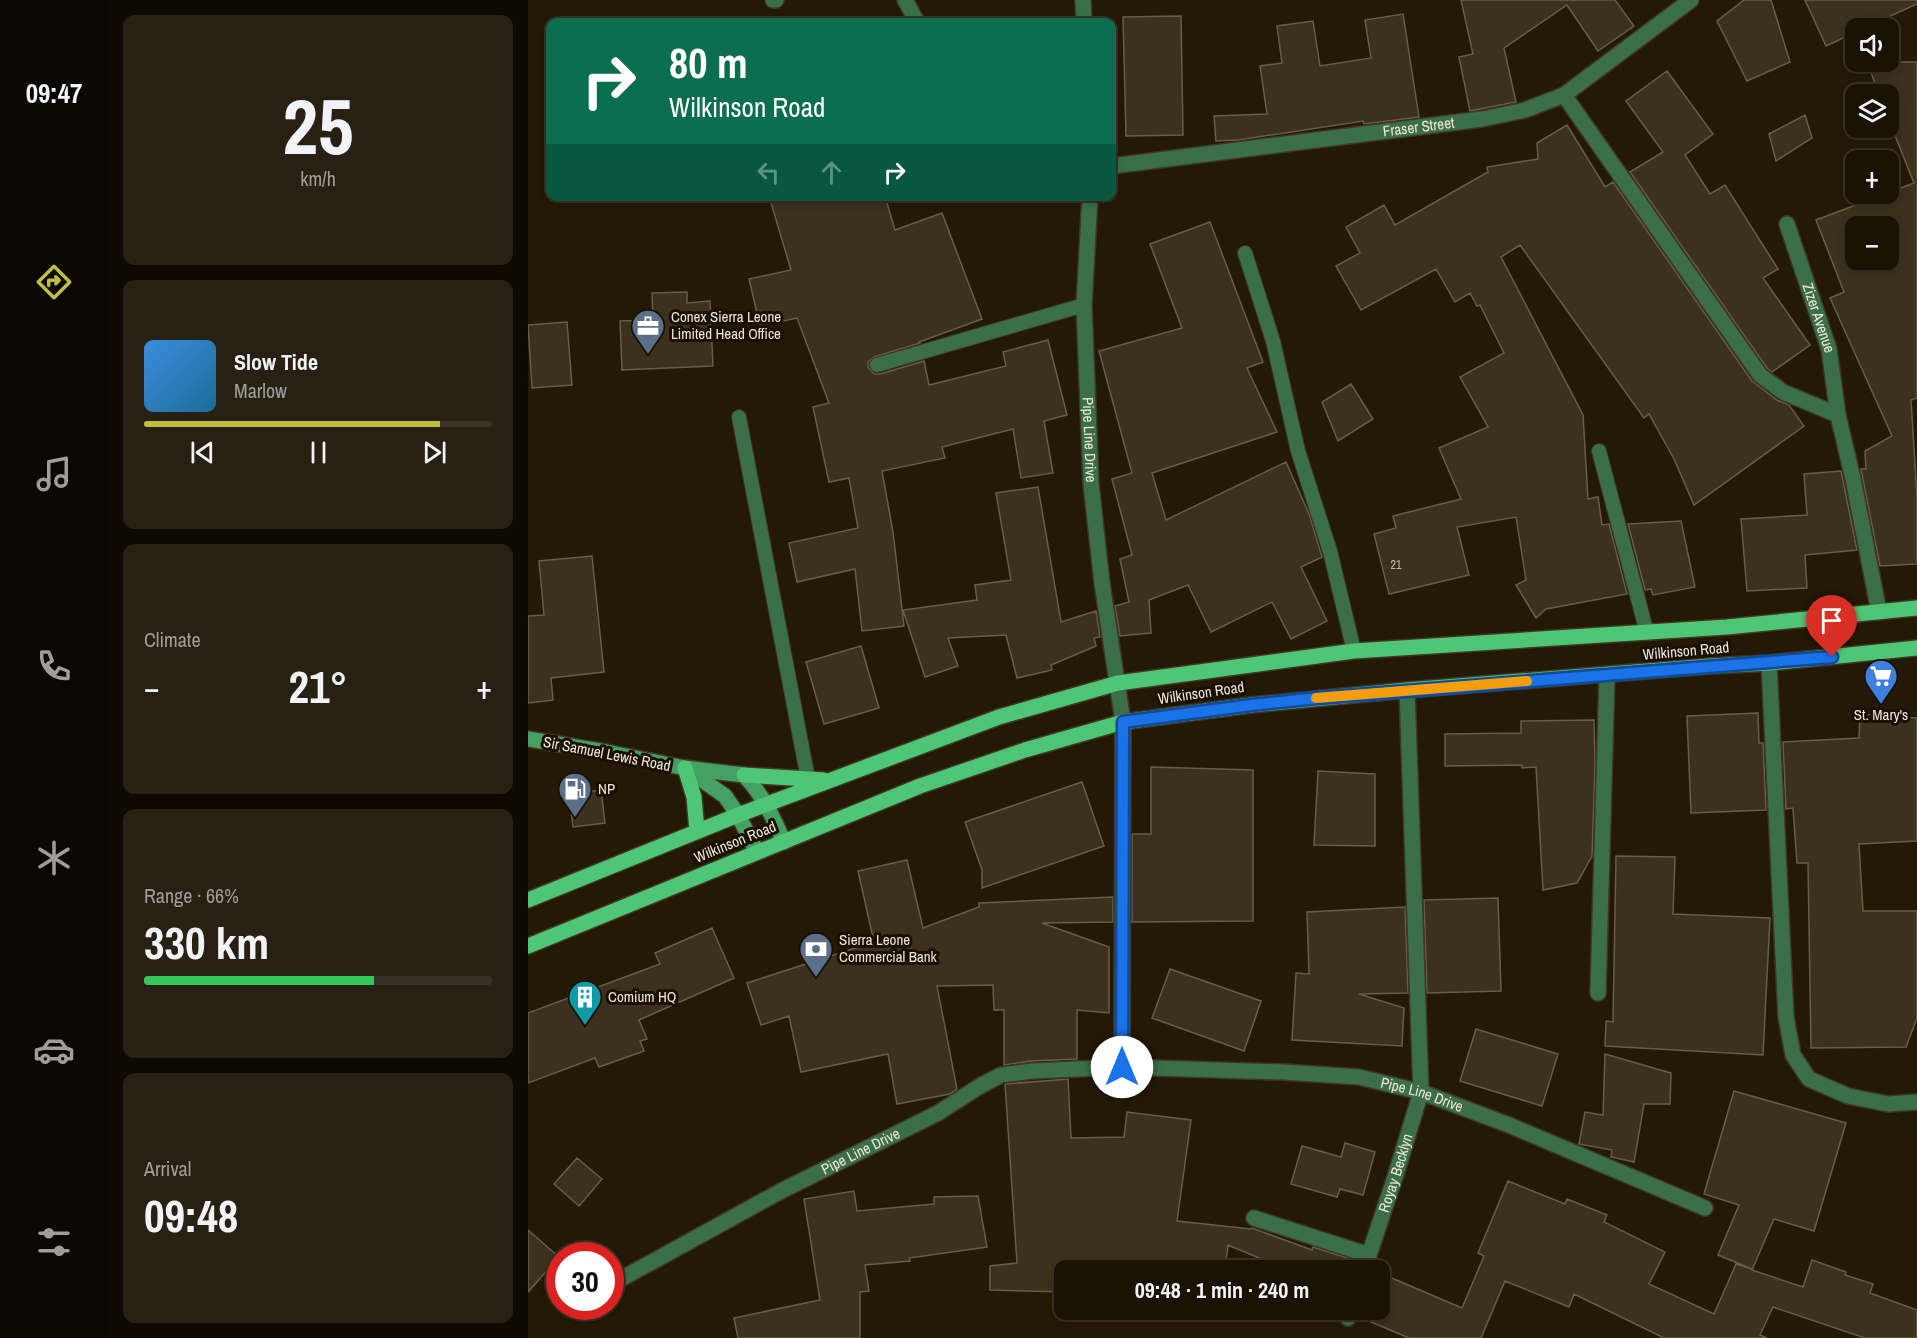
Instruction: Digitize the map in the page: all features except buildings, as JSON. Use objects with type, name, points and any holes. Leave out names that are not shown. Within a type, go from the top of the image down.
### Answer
[{"type":"main road","name":"Wilkinson Road","points":[[528,900],[738,815],[999,717],[1118,683],[1354,651],[1727,627],[1917,608]]},
{"type":"main road","name":"Wilkinson Road","points":[[528,946],[920,786],[1025,750],[1123,722],[1251,705],[1407,690],[1769,663],[1917,648]]},
{"type":"main road","name":"Sir Samuel Lewis Road","points":[[528,739],[685,768],[744,775]]},
{"type":"main road","points":[[685,768],[693,797],[697,831]]},
{"type":"main road","name":"Sir Samuel Lewis Road","points":[[685,768],[725,796],[738,815],[757,852]]},
{"type":"main road","points":[[744,775],[830,780]]},
{"type":"main road","points":[[744,775],[767,804],[784,842]]},
{"type":"street","points":[[905,0],[915,18]]},
{"type":"street","points":[[1083,0],[1084,18]]},
{"type":"street","name":"Fraser Street","points":[[1116,165],[1482,119],[1525,110],[1564,95],[1691,0]]},
{"type":"street","points":[[1564,95],[1760,375],[1783,392],[1838,415]]},
{"type":"street","name":"Pipe Line Drive","points":[[1090,201],[1084,305],[1091,484],[1102,583],[1123,722]]},
{"type":"street","name":"Zizer Avenue","points":[[1787,224],[1829,349],[1838,415],[1879,612]]},
{"type":"street","points":[[1769,663],[1786,1017],[1793,1054],[1809,1079],[1848,1096],[1888,1104],[1917,1102]]},
{"type":"street","points":[[1598,993],[1607,675]]},
{"type":"street","name":"Royay Becklyn","points":[[1368,1260],[1421,1092],[1407,690]]},
{"type":"street","points":[[1122,1067],[1123,722]]},
{"type":"street","name":"Pipe Line Drive","points":[[624,1277],[781,1191],[938,1113],[1000,1075],[1032,1071],[1122,1067],[1284,1072],[1359,1077],[1421,1092],[1509,1125],[1705,1208]]},
{"type":"street","points":[[1254,1218],[1370,1255]]},
{"type":"lane","points":[[1245,253],[1273,341],[1298,451],[1330,551],[1354,651]]},
{"type":"lane","points":[[877,365],[1084,305]]},
{"type":"lane","points":[[739,417],[808,779]]},
{"type":"lane","points":[[1599,451],[1647,633]]},
{"type":"slow traffic","points":[[1316,698],[1527,681]]},
{"type":"place","name":"Conex Sierra Leone Limited Head Office","points":[[648,355]]},
{"type":"place","name":"St. Mary's","points":[[1881,705]]},
{"type":"place","name":"NP","points":[[575,818]]},
{"type":"place","name":"Sierra Leone Commercial Bank","points":[[816,978]]},
{"type":"place","name":"Comium HQ","points":[[585,1026]]},
{"type":"route","points":[[1122,1067],[1123,722],[1318,698],[1832,657]]}]
